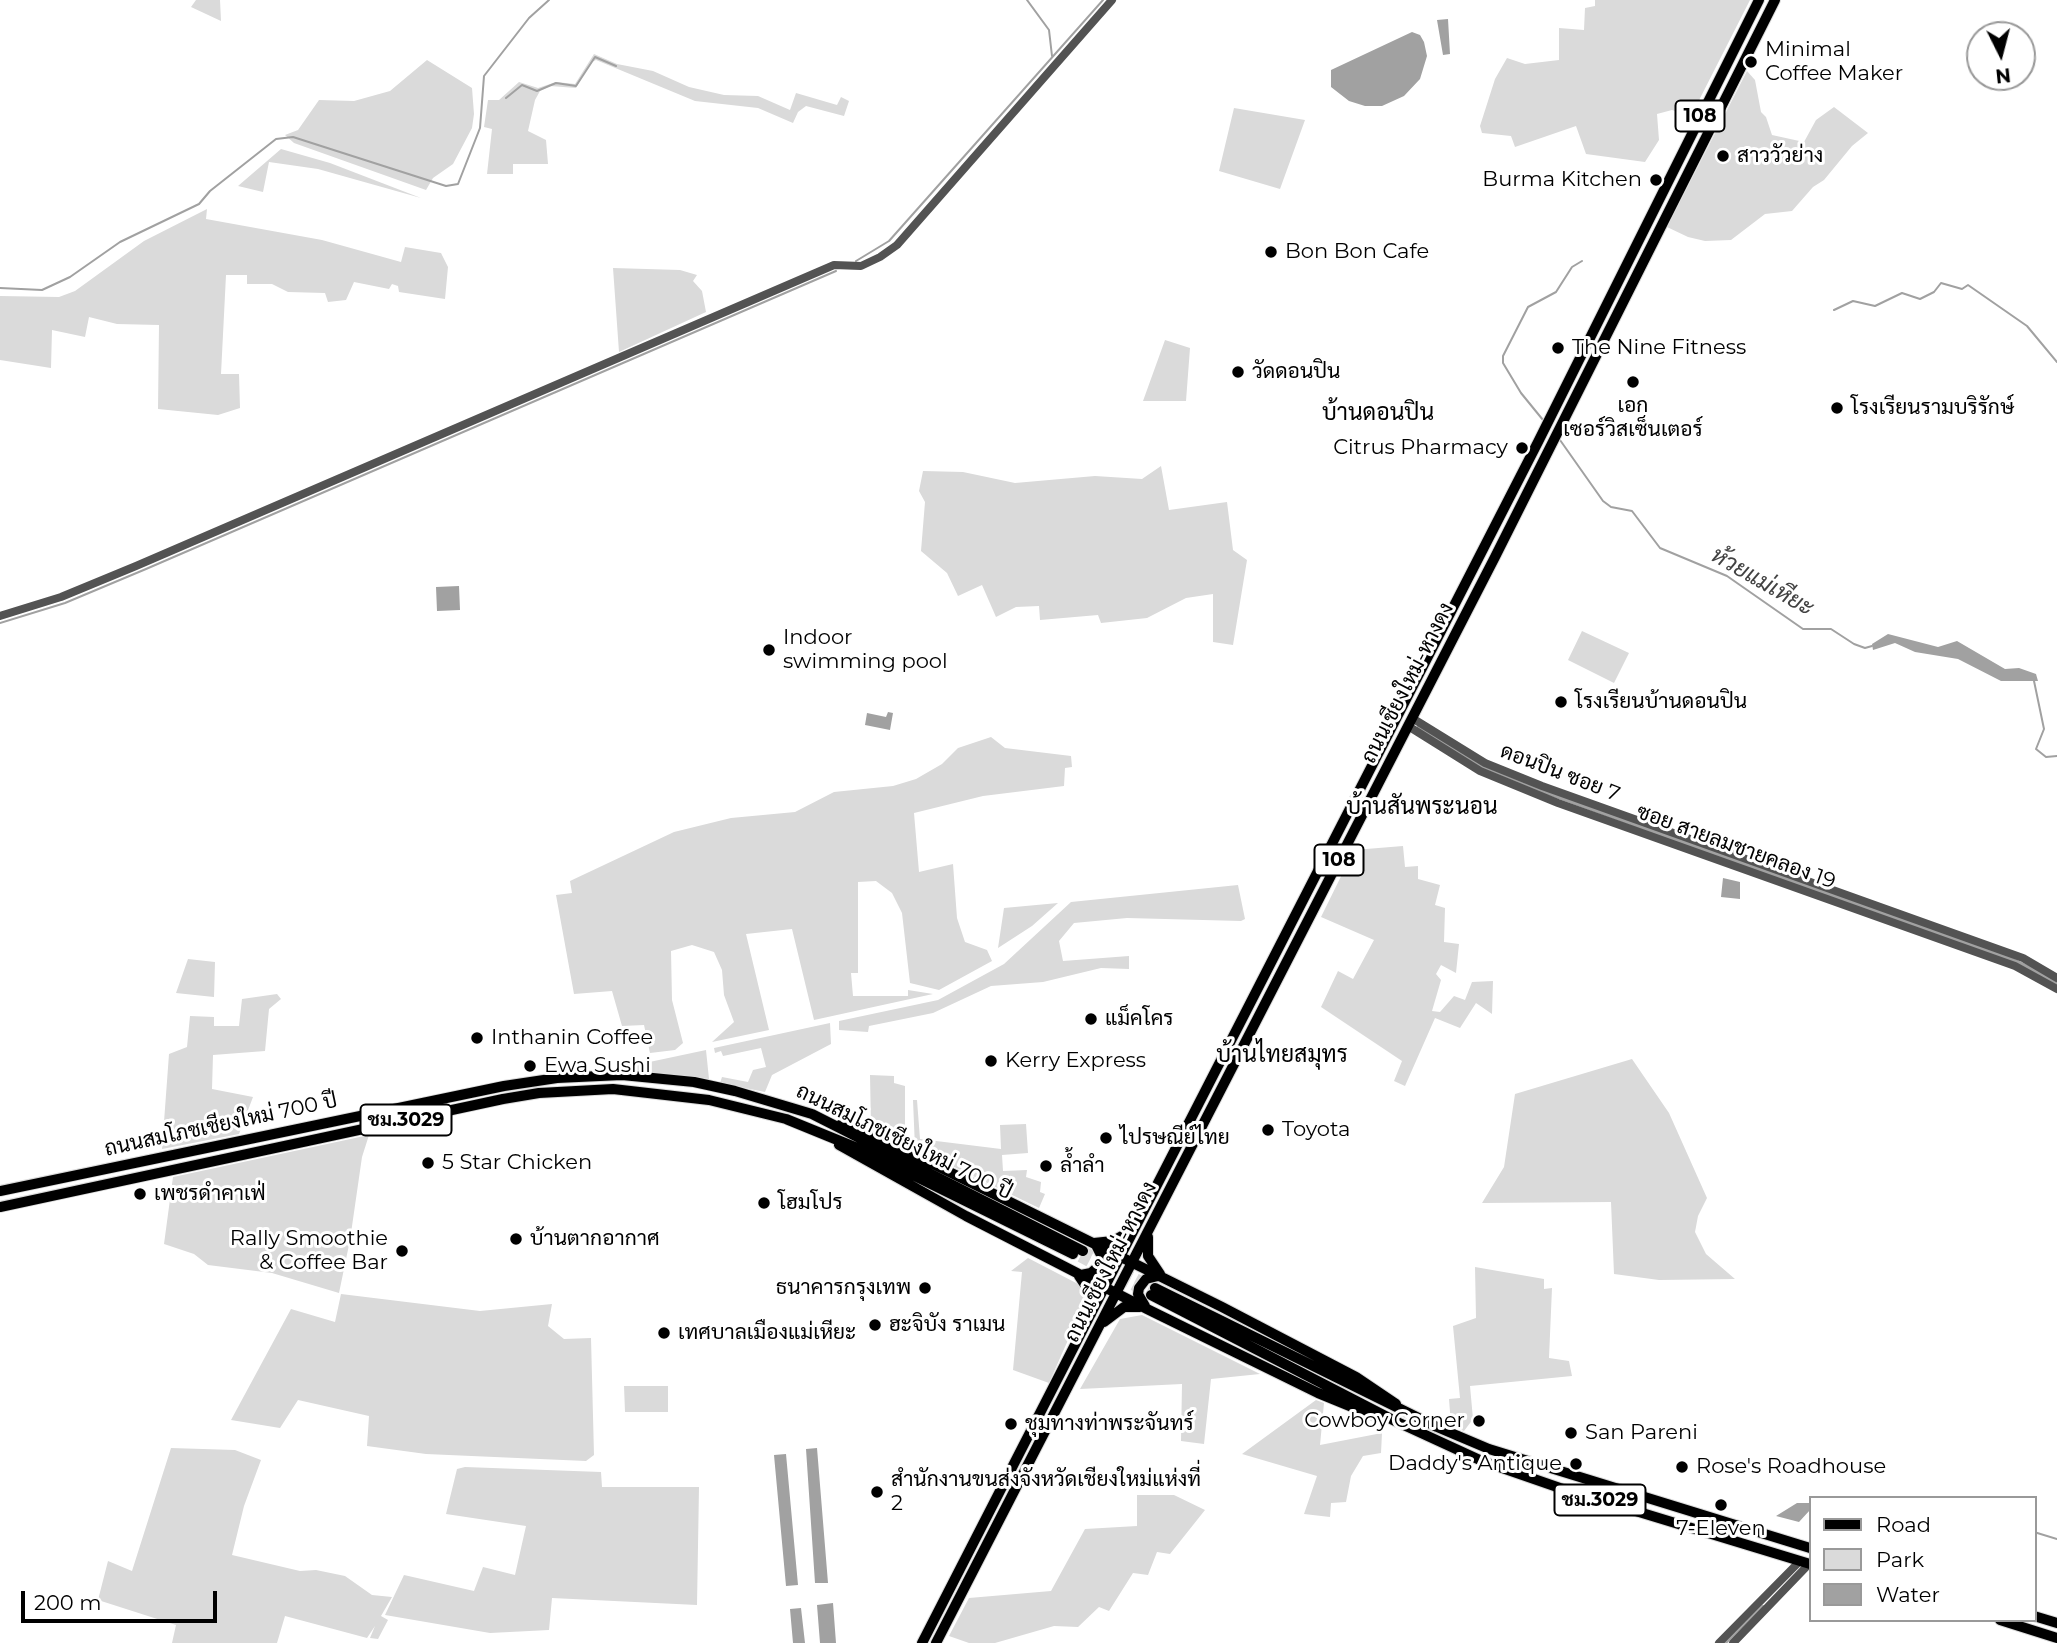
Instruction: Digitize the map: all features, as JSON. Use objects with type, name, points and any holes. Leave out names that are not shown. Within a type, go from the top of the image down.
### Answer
[{"type":"main road","name":"ถนนเชียงใหม่-หางดง","points":[[922,1643],[1122,1258],[1543,433],[1759,0]]},
{"type":"main road","name":"ถนนเชียงใหม่-หางดง","points":[[936,1643],[1410,722],[1775,0]]},
{"type":"main road","points":[[1641,232],[1654,239]]},
{"type":"main road","name":"ถนนสมโภชเชียงใหม่ 700 ปี","points":[[0,1191],[515,1084],[622,1070],[735,1091],[812,1114],[1081,1254],[813,1129],[746,1108],[662,1093],[613,1089],[539,1093],[0,1207]]},
{"type":"main road","points":[[812,1114],[838,1121],[909,1152],[1163,1278],[1356,1377],[1391,1398],[1401,1410]]},
{"type":"main road","points":[[813,1129],[954,1210],[1147,1309],[1318,1393],[1378,1420],[1395,1421]]},
{"type":"main road","points":[[1093,1243],[1118,1240],[1137,1227]]},
{"type":"main road","points":[[1148,1233],[1150,1260],[1163,1278]]},
{"type":"main road","points":[[1079,1274],[1091,1273],[1101,1262],[1101,1252],[1093,1243]]},
{"type":"main road","points":[[1079,1274],[1089,1291],[1091,1314]]},
{"type":"main road","points":[[1147,1309],[1141,1301],[1139,1288],[1150,1276],[1163,1278]]},
{"type":"main road","name":"ชม.3029","points":[[1807,1563],[1520,1475],[1433,1440],[1153,1292],[1401,1410],[1520,1460],[1808,1547]]},
{"type":"main road","points":[[1100,1324],[1124,1307],[1147,1309]]},
{"type":"main road","points":[[2036,1617],[2057,1623]]},
{"type":"main road","points":[[2006,1622],[2057,1638]]},
{"type":"street","points":[[0,616],[61,597],[136,566],[836,264],[861,266],[880,257],[897,245],[973,155],[1112,0]]},
{"type":"street","name":"ดอนปิน ซอย 7","points":[[1410,722],[1485,763],[1542,786],[1967,937],[2023,958],[2057,978]]},
{"type":"street","name":"ซอย สายลมชายคลอง 19","points":[[1410,722],[1480,771],[1558,803],[2015,966],[2057,989]]},
{"type":"street","points":[[1718,1643],[1807,1563]]},
{"type":"street","points":[[1733,1643],[1807,1563]]},
{"type":"green space","points":[[196,0],[220,0],[221,21],[191,7]]},
{"type":"green space","points":[[1595,0],[1750,0],[1691,116],[1672,110],[1657,114],[1659,140],[1645,162],[1586,154],[1576,126],[1515,147],[1511,136],[1482,133],[1480,126],[1495,79],[1507,58],[1525,64],[1559,60],[1559,28],[1584,30],[1585,8],[1595,6]]},
{"type":"green space","points":[[594,54],[617,64],[653,71],[689,87],[724,95],[758,96],[790,110],[796,93],[837,105],[841,97],[849,101],[844,116],[806,106],[798,112],[793,123],[758,108],[695,101],[596,60],[590,63],[576,88],[550,86],[540,91],[535,100],[528,131],[546,140],[548,164],[513,164],[513,174],[487,174],[492,129],[484,127],[488,100],[499,100],[519,82],[538,88],[556,82],[575,84]]},
{"type":"green space","points":[[427,60],[472,88],[474,114],[472,128],[453,164],[433,178],[426,190],[294,143],[285,135],[298,130],[319,100],[354,101],[390,91]]},
{"type":"green space","points":[[1747,71],[1755,80],[1761,112],[1766,117],[1772,135],[1804,142],[1816,120],[1834,107],[1868,133],[1852,146],[1824,180],[1813,187],[1792,211],[1765,214],[1731,240],[1705,241],[1688,237],[1667,227]]},
{"type":"green space","points":[[1234,108],[1305,120],[1280,189],[1219,171]]},
{"type":"green space","points":[[281,149],[330,163],[421,198],[318,169],[269,162],[263,192],[238,186]]},
{"type":"green space","points":[[207,209],[206,219],[322,240],[401,262],[405,247],[441,253],[448,267],[445,299],[399,292],[398,286],[392,284],[389,289],[354,282],[346,300],[328,302],[325,293],[288,292],[272,284],[247,284],[247,275],[226,275],[221,374],[239,374],[240,408],[218,415],[158,409],[159,325],[117,324],[89,317],[85,337],[52,330],[51,368],[0,360],[0,296],[59,297],[75,291],[144,241]]},
{"type":"green space","points":[[613,268],[680,270],[697,275],[693,281],[702,291],[706,312],[619,352]]},
{"type":"green space","points":[[1165,340],[1190,348],[1186,401],[1143,401]]},
{"type":"green space","points":[[1161,466],[1169,510],[1227,502],[1233,550],[1247,560],[1233,645],[1213,642],[1213,594],[1186,598],[1147,618],[1101,623],[1098,615],[1040,620],[1039,606],[1016,607],[996,617],[982,585],[958,596],[947,573],[921,551],[925,502],[919,491],[923,471],[963,472],[1015,483],[1095,476],[1142,479]]},
{"type":"green space","points":[[1582,631],[1629,653],[1614,683],[1568,660]]},
{"type":"green space","points":[[991,737],[1005,748],[1071,756],[1072,767],[1065,768],[1064,786],[983,796],[914,813],[919,872],[953,864],[957,918],[965,942],[987,950],[992,961],[939,990],[910,983],[902,913],[892,893],[876,881],[858,882],[858,973],[851,973],[853,996],[908,996],[908,990],[933,994],[814,1020],[792,929],[746,934],[769,1030],[712,1042],[734,1022],[724,995],[722,970],[714,952],[692,945],[671,951],[672,1000],[683,1043],[675,1050],[650,1053],[644,1025],[622,1026],[612,991],[574,994],[556,895],[572,893],[570,881],[674,832],[731,818],[795,812],[834,792],[893,786],[916,779],[942,764],[958,748]]},
{"type":"green space","points":[[1403,846],[1405,867],[1418,866],[1418,879],[1440,885],[1435,905],[1445,908],[1444,942],[1459,944],[1456,973],[1441,965],[1436,974],[1441,980],[1432,1011],[1440,1012],[1454,996],[1465,1000],[1472,982],[1493,981],[1492,1014],[1476,1003],[1460,1028],[1435,1018],[1405,1086],[1394,1081],[1402,1061],[1321,1007],[1338,971],[1353,979],[1374,940],[1321,917],[1354,850]]},
{"type":"green space","points":[[1238,885],[1245,919],[1241,921],[1127,918],[1074,923],[1059,941],[1063,961],[1129,956],[1129,969],[1101,968],[1043,982],[991,986],[933,1013],[869,1026],[868,1032],[839,1030],[839,1021],[938,1000],[1004,964],[1071,902]]},
{"type":"green space","points":[[1058,903],[1032,926],[998,948],[1004,908]]},
{"type":"green space","points":[[188,959],[215,962],[214,997],[176,993]]},
{"type":"green space","points":[[277,994],[281,999],[269,1009],[265,1051],[213,1055],[212,1089],[253,1097],[239,1134],[162,1149],[169,1054],[187,1047],[190,1016],[214,1017],[214,1026],[239,1026],[242,999]]},
{"type":"green space","points":[[830,1023],[831,1044],[772,1075],[765,1092],[720,1083],[722,1077],[748,1082],[753,1070],[766,1067],[761,1048],[723,1056],[721,1051],[715,1053],[714,1048]]},
{"type":"green space","points":[[706,1050],[709,1079],[626,1071],[626,1067]]},
{"type":"green space","points":[[1632,1059],[1669,1113],[1707,1198],[1698,1216],[1695,1232],[1706,1254],[1735,1279],[1659,1280],[1614,1274],[1611,1202],[1482,1203],[1504,1167],[1515,1094]]},
{"type":"green space","points":[[870,1075],[894,1076],[894,1083],[905,1086],[905,1143],[871,1127]]},
{"type":"green space","points":[[913,1100],[917,1100],[920,1139],[1001,1149],[1000,1125],[1026,1124],[1028,1153],[1002,1155],[1003,1171],[1027,1170],[1026,1177],[1041,1182],[1040,1192],[1045,1194],[1039,1208],[915,1148]]},
{"type":"green space","points":[[369,1135],[362,1157],[339,1293],[272,1273],[208,1265],[194,1254],[164,1244],[173,1177]]},
{"type":"green space","points":[[1028,1258],[1080,1285],[1084,1296],[1084,1304],[1049,1383],[1013,1370],[1022,1272],[1011,1271]]},
{"type":"green space","points":[[1475,1267],[1544,1279],[1544,1289],[1552,1288],[1549,1358],[1569,1361],[1572,1376],[1470,1386],[1473,1419],[1464,1431],[1451,1425],[1449,1399],[1460,1398],[1453,1326],[1476,1318]]},
{"type":"green space","points":[[341,1294],[480,1311],[552,1304],[548,1326],[564,1339],[591,1338],[594,1455],[586,1461],[426,1454],[367,1446],[369,1416],[298,1400],[280,1428],[231,1420],[291,1309],[335,1322]]},
{"type":"green space","points":[[1142,1315],[1260,1374],[1211,1379],[1204,1444],[1181,1441],[1182,1384],[1080,1389],[1120,1319]]},
{"type":"green space","points":[[624,1386],[668,1386],[668,1412],[625,1412]]},
{"type":"green space","points":[[1316,1400],[1324,1403],[1320,1445],[1382,1433],[1381,1453],[1363,1456],[1351,1476],[1346,1502],[1331,1503],[1330,1517],[1304,1514],[1317,1476],[1242,1454]]},
{"type":"green space","points":[[171,1448],[235,1450],[261,1460],[244,1506],[232,1555],[300,1571],[316,1570],[345,1576],[372,1595],[392,1597],[381,1616],[388,1620],[378,1639],[370,1638],[375,1626],[367,1638],[285,1616],[277,1643],[172,1643],[176,1625],[98,1600],[108,1561],[132,1571]]},
{"type":"green space","points":[[465,1467],[601,1472],[602,1487],[699,1487],[697,1605],[552,1598],[549,1630],[490,1633],[385,1615],[404,1575],[474,1591],[483,1567],[515,1575],[526,1526],[446,1514],[457,1469]]},
{"type":"green space","points":[[1137,1495],[1174,1495],[1205,1510],[1170,1554],[1157,1552],[1148,1575],[1133,1573],[1109,1611],[1099,1607],[1078,1627],[1054,1626],[995,1643],[969,1643],[949,1636],[969,1598],[1051,1591],[1085,1529],[1137,1526]]},
{"type":"water","points":[[1448,19],[1450,54],[1443,55],[1437,20]]},
{"type":"water","points":[[1412,32],[1420,35],[1427,56],[1420,79],[1404,96],[1382,106],[1365,106],[1349,101],[1331,87],[1331,70]]},
{"type":"water","points":[[459,586],[460,610],[437,611],[436,587]]},
{"type":"water","points":[[1888,634],[1938,647],[1957,641],[2005,669],[2019,668],[2036,674],[2038,681],[2001,681],[1958,659],[1915,652],[1895,643],[1873,650],[1872,644]]},
{"type":"water","points":[[888,712],[893,713],[890,730],[865,725],[867,713],[886,717]]},
{"type":"water","points":[[1723,878],[1740,882],[1740,899],[1721,897]]},
{"type":"water","points":[[817,1448],[828,1583],[815,1583],[806,1449]]},
{"type":"water","points":[[786,1454],[798,1585],[786,1586],[774,1455]]},
{"type":"water","points":[[1797,1503],[1808,1503],[1808,1512],[1799,1522],[1776,1516]]},
{"type":"water","points":[[833,1603],[836,1643],[820,1643],[817,1605]]},
{"type":"water","points":[[801,1608],[805,1643],[793,1643],[790,1609]]},
{"type":"waterway","points":[[0,288],[42,290],[70,277],[120,242],[199,204],[210,191],[276,139],[293,137],[446,186],[458,184],[480,128],[484,76],[529,18],[549,0]]},
{"type":"waterway","points":[[1027,0],[1049,30],[1052,56]]},
{"type":"waterway","points":[[856,261],[889,241],[1103,0]]},
{"type":"waterway","points":[[506,98],[522,85],[537,91],[556,83],[576,86],[595,57],[616,66]]},
{"type":"waterway","name":"ห้วยแม่เหียะ","points":[[1543,420],[1521,393],[1503,363],[1503,356],[1528,307],[1556,292],[1572,267],[1582,261]]},
{"type":"waterway","points":[[0,623],[65,603],[146,569],[836,271]]},
{"type":"waterway","points":[[1834,310],[1853,301],[1875,306],[1902,293],[1920,299],[1934,292],[1941,283],[1962,289],[1968,285],[2027,326],[2057,362]]},
{"type":"waterway","name":"ห้วยแม่เหียะ","points":[[1560,440],[1603,501],[1611,507],[1632,511],[1660,548],[1727,576],[1803,629],[1831,629],[1854,644],[1865,648],[1872,646]]},
{"type":"waterway","name":"ห้วยแม่เหียะ","points":[[2034,681],[2044,729],[2036,749],[2046,757],[2057,756]]},
{"type":"waterway","points":[[1420,728],[1489,770],[2005,958],[2057,983]]},
{"type":"waterway","points":[[2036,1533],[2057,1539]]},
{"type":"waterway","points":[[1726,1643],[1763,1606]]},
{"type":"tunnel","points":[[1083,1251],[1155,1288]]},
{"type":"tunnel","points":[[1080,1257],[1151,1295]]},
{"type":"place","name":"Minimal Coffee Maker","points":[[1751,62]]},
{"type":"place","name":"สาววัวย่าง","points":[[1723,156]]},
{"type":"place","name":"Burma Kitchen","points":[[1656,180]]},
{"type":"place","name":"Bon Bon Cafe","points":[[1271,252]]},
{"type":"place","name":"The Nine Fitness","points":[[1558,348]]},
{"type":"place","name":"วัดดอนปิน","points":[[1238,372]]},
{"type":"place","name":"เอก เซอร์วิสเซ็นเตอร์","points":[[1633,382]]},
{"type":"place","name":"โรงเรียนรามบริรักษ์","points":[[1837,408]]},
{"type":"place","name":"Citrus Pharmacy","points":[[1522,448]]},
{"type":"place","name":"Indoor swimming pool","points":[[769,650]]},
{"type":"place","name":"โรงเรียนบ้านดอนปิน","points":[[1561,702]]},
{"type":"place","name":"แม็คโคร","points":[[1091,1019]]},
{"type":"place","name":"Inthanin Coffee","points":[[477,1038]]},
{"type":"place","name":"Kerry Express","points":[[991,1061]]},
{"type":"place","name":"Ewa Sushi","points":[[530,1066]]},
{"type":"place","name":"Toyota","points":[[1268,1130]]},
{"type":"place","name":"ไปรษณีย์ไทย","points":[[1106,1138]]},
{"type":"place","name":"5 Star Chicken","points":[[428,1163]]},
{"type":"place","name":"ล้ำลำ","points":[[1046,1166]]},
{"type":"place","name":"เพชรดำคาเฟ่","points":[[140,1194]]},
{"type":"place","name":"โฮมโปร","points":[[764,1203]]},
{"type":"place","name":"บ้านตากอากาศ","points":[[516,1239]]},
{"type":"place","name":"Rally Smoothie & Coffee Bar","points":[[402,1251]]},
{"type":"place","name":"ธนาคารกรุงเทพ","points":[[925,1288]]},
{"type":"place","name":"ฮะจิบัง ราเมน","points":[[875,1325]]},
{"type":"place","name":"เทศบาลเมืองแม่เหียะ","points":[[664,1333]]},
{"type":"place","name":"Cowboy Corner","points":[[1479,1421]]},
{"type":"place","name":"ชุมทางท่าพระจันทร์","points":[[1011,1424]]},
{"type":"place","name":"San Pareni","points":[[1571,1433]]},
{"type":"place","name":"Daddy's Antique","points":[[1576,1464]]},
{"type":"place","name":"Rose's Roadhouse","points":[[1682,1467]]},
{"type":"place","name":"สำนักงานขนส่งจังหวัดเชียงใหม่แห่งที่ 2","points":[[877,1492]]},
{"type":"place","name":"7-Eleven","points":[[1721,1505]]},
{"type":"district","name":"บ้านดอนปิน","points":[[1378,413]]},
{"type":"district","name":"บ้านสันพระนอน","points":[[1422,807]]},
{"type":"district","name":"บ้านไทยสมุทร","points":[[1282,1055]]}]
